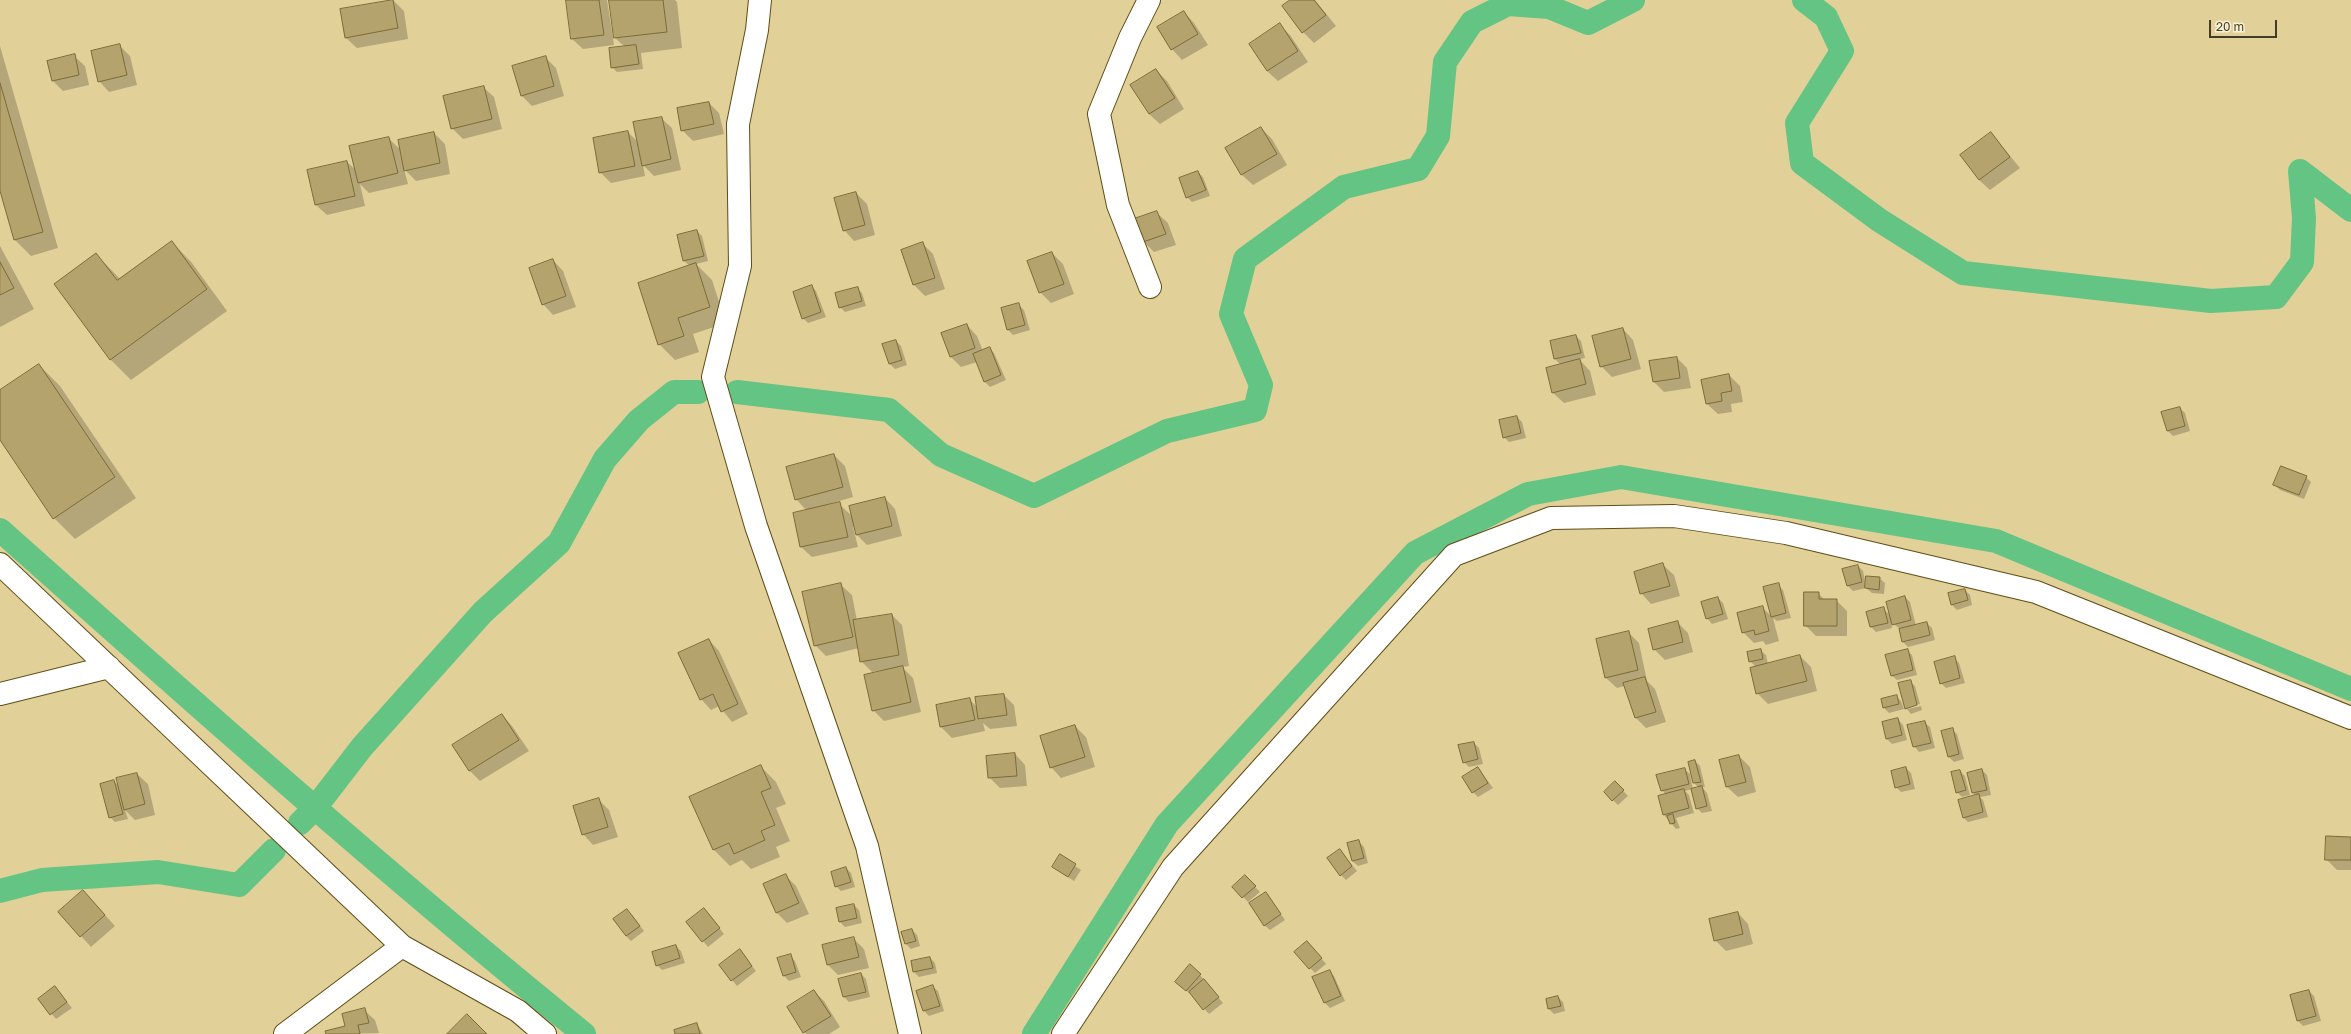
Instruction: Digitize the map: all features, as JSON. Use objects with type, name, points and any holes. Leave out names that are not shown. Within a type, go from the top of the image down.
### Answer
[{"type":"street","points":[[760,0],[757,30],[738,124],[740,266],[713,377],[756,526],[867,846],[910,1034]]},
{"type":"street","points":[[1149,0],[1099,114],[1118,205],[1150,286]]},
{"type":"street","points":[[1063,1034],[1173,867],[1454,555],[1551,518],[1674,516],[1771,531],[2036,592],[2351,718]]},
{"type":"street","points":[[0,564],[402,946],[518,1011],[545,1034]]},
{"type":"street","points":[[0,694],[109,667]]},
{"type":"street","points":[[296,1030],[402,946]]},
{"type":"building","points":[[393,0],[398,28],[345,38],[340,9]]},
{"type":"building","points":[[566,0],[599,0],[604,35],[571,39]]},
{"type":"building","points":[[609,0],[663,0],[667,32],[614,38]]},
{"type":"building","points":[[1290,0],[1314,0],[1326,15],[1302,33],[1282,6]]},
{"type":"building","points":[[1184,11],[1198,34],[1171,50],[1157,27]]},
{"type":"building","points":[[1280,23],[1298,51],[1267,71],[1249,44]]},
{"type":"building","points":[[120,44],[127,75],[98,82],[91,51]]},
{"type":"building","points":[[636,45],[639,64],[611,68],[609,48]]},
{"type":"building","points":[[75,54],[79,75],[52,81],[47,61]]},
{"type":"building","points":[[546,56],[554,86],[521,96],[512,66]]},
{"type":"building","points":[[1156,69],[1175,98],[1149,114],[1130,85]]},
{"type":"building","points":[[0,83],[43,232],[14,240],[0,191]]},
{"type":"building","points":[[484,86],[492,119],[451,129],[443,96]]},
{"type":"building","points":[[709,102],[714,124],[681,131],[677,108]]},
{"type":"building","points":[[662,117],[671,159],[642,166],[633,122]]},
{"type":"building","points":[[1261,127],[1277,154],[1241,175],[1225,148]]},
{"type":"building","points":[[628,131],[635,166],[599,173],[593,138]]},
{"type":"building","points":[[434,132],[440,163],[404,171],[398,140]]},
{"type":"building","points":[[1991,132],[2010,157],[1979,180],[1960,155]]},
{"type":"building","points":[[389,137],[398,173],[358,183],[349,146]]},
{"type":"building","points":[[347,161],[355,196],[315,205],[307,170]]},
{"type":"building","points":[[1198,171],[1206,190],[1186,198],[1179,178]]},
{"type":"building","points":[[856,192],[865,225],[843,231],[834,198]]},
{"type":"building","points":[[1157,211],[1166,234],[1143,242],[1134,219]]},
{"type":"building","points":[[697,230],[704,256],[683,261],[677,235]]},
{"type":"building","points":[[172,241],[207,289],[110,360],[54,284],[96,253],[117,280]]},
{"type":"building","points":[[923,242],[935,278],[913,285],[901,250]]},
{"type":"building","points":[[1052,252],[1064,284],[1039,293],[1027,261]]},
{"type":"building","points":[[553,259],[566,296],[542,305],[529,268]]},
{"type":"building","points":[[0,262],[14,288],[0,295]]},
{"type":"building","points":[[696,263],[710,307],[678,318],[684,336],[658,345],[638,283]]},
{"type":"building","points":[[812,285],[821,312],[802,319],[793,292]]},
{"type":"building","points":[[858,287],[862,301],[839,308],[835,293]]},
{"type":"building","points":[[1019,303],[1025,325],[1007,330],[1001,308]]},
{"type":"building","points":[[967,324],[975,348],[950,357],[941,333]]},
{"type":"building","points":[[1623,328],[1631,359],[1600,367],[1592,336]]},
{"type":"building","points":[[1576,335],[1581,353],[1554,359],[1550,341]]},
{"type":"building","points":[[896,340],[902,360],[889,364],[882,344]]},
{"type":"building","points":[[990,347],[1001,375],[984,382],[973,354]]},
{"type":"building","points":[[1677,357],[1680,378],[1653,382],[1649,361]]},
{"type":"building","points":[[1580,359],[1586,384],[1552,393],[1546,368]]},
{"type":"building","points":[[39,364],[115,477],[53,519],[0,440],[0,390]]},
{"type":"building","points":[[1729,374],[1732,391],[1721,393],[1722,401],[1706,404],[1701,380]]},
{"type":"building","points":[[2180,407],[2185,426],[2167,431],[2161,412]]},
{"type":"building","points":[[1517,416],[1521,433],[1503,438],[1499,420]]},
{"type":"building","points":[[834,454],[843,487],[795,500],[786,467]]},
{"type":"building","points":[[2281,466],[2307,476],[2299,495],[2273,485]]},
{"type":"building","points":[[885,497],[892,526],[856,535],[849,506]]},
{"type":"building","points":[[840,502],[848,537],[800,547],[793,513]]},
{"type":"building","points":[[1663,563],[1670,586],[1640,594],[1634,572]]},
{"type":"building","points":[[1858,565],[1862,582],[1847,586],[1842,569]]},
{"type":"building","points":[[1866,576],[1880,577],[1879,590],[1865,588]]},
{"type":"building","points":[[841,583],[853,637],[814,646],[802,592]]},
{"type":"building","points":[[1779,583],[1786,613],[1771,617],[1763,587]]},
{"type":"building","points":[[1965,589],[1968,600],[1951,605],[1948,593]]},
{"type":"building","points":[[1804,592],[1819,592],[1819,599],[1837,599],[1837,626],[1804,626]]},
{"type":"building","points":[[1905,596],[1911,620],[1892,625],[1886,602]]},
{"type":"building","points":[[1718,597],[1723,614],[1706,619],[1701,602]]},
{"type":"building","points":[[1763,606],[1769,631],[1755,635],[1754,630],[1742,633],[1737,613]]},
{"type":"building","points":[[1884,607],[1888,623],[1870,627],[1866,612]]},
{"type":"building","points":[[892,614],[899,655],[860,662],[853,620]]},
{"type":"building","points":[[1678,621],[1683,642],[1653,650],[1648,629]]},
{"type":"building","points":[[1927,622],[1930,635],[1902,642],[1899,629]]},
{"type":"building","points":[[1629,631],[1638,670],[1605,678],[1596,639]]},
{"type":"building","points":[[709,639],[738,704],[721,712],[713,694],[700,700],[678,653]]},
{"type":"building","points":[[1761,649],[1763,659],[1749,662],[1747,652]]},
{"type":"building","points":[[1908,649],[1913,670],[1891,676],[1885,655]]},
{"type":"building","points":[[1800,655],[1807,681],[1756,694],[1750,668]]},
{"type":"building","points":[[1955,656],[1960,678],[1940,684],[1934,662]]},
{"type":"building","points":[[903,666],[911,702],[872,711],[864,675]]},
{"type":"building","points":[[1645,677],[1656,712],[1635,718],[1623,683]]},
{"type":"building","points":[[1911,680],[1917,705],[1905,709],[1898,683]]},
{"type":"building","points":[[1004,694],[1007,715],[978,719],[975,697]]},
{"type":"building","points":[[1897,695],[1899,704],[1883,708],[1881,699]]},
{"type":"building","points":[[970,698],[975,720],[940,727],[936,705]]},
{"type":"building","points":[[502,714],[519,740],[469,771],[452,745]]},
{"type":"building","points":[[1898,718],[1902,735],[1886,739],[1882,722]]},
{"type":"building","points":[[1925,721],[1931,743],[1913,747],[1907,725]]},
{"type":"building","points":[[1075,725],[1085,757],[1050,768],[1040,736]]},
{"type":"building","points":[[1953,728],[1959,754],[1948,757],[1941,731]]},
{"type":"building","points":[[1474,742],[1478,759],[1463,763],[1458,745]]},
{"type":"building","points":[[1015,753],[1017,776],[988,778],[986,756]]},
{"type":"building","points":[[1739,755],[1746,782],[1726,787],[1719,760]]},
{"type":"building","points":[[1695,760],[1701,782],[1693,783],[1688,762]]},
{"type":"building","points":[[761,765],[771,788],[761,792],[775,825],[761,831],[765,840],[734,854],[729,843],[713,850],[689,797]]},
{"type":"building","points":[[1478,767],[1488,783],[1472,793],[1462,777]]},
{"type":"building","points":[[1906,767],[1910,784],[1895,788],[1891,771]]},
{"type":"building","points":[[1685,768],[1689,784],[1661,791],[1656,775]]},
{"type":"building","points":[[1982,769],[1987,790],[1972,793],[1967,773]]},
{"type":"building","points":[[1960,770],[1966,790],[1956,793],[1951,772]]},
{"type":"building","points":[[137,773],[145,804],[124,810],[116,778]]},
{"type":"building","points":[[114,780],[123,814],[109,818],[100,784]]},
{"type":"building","points":[[1615,781],[1624,790],[1612,801],[1604,792]]},
{"type":"building","points":[[1702,786],[1707,806],[1696,809],[1691,789]]},
{"type":"building","points":[[1684,789],[1689,808],[1663,815],[1658,796]]},
{"type":"building","points":[[1979,794],[1983,812],[1963,818],[1958,800]]},
{"type":"building","points":[[599,798],[608,827],[582,835],[573,806]]},
{"type":"building","points":[[1673,814],[1675,823],[1670,824],[1667,816]]},
{"type":"building","points":[[2326,836],[2351,837],[2351,860],[2325,860]]},
{"type":"building","points":[[1359,840],[1364,858],[1352,861],[1347,843]]},
{"type":"building","points":[[1340,849],[1352,866],[1340,876],[1327,858]]},
{"type":"building","points":[[1060,854],[1076,864],[1068,877],[1052,867]]},
{"type":"building","points":[[846,867],[851,882],[835,887],[831,872]]},
{"type":"building","points":[[786,874],[799,903],[776,913],[763,884]]},
{"type":"building","points":[[1245,875],[1256,886],[1242,898],[1232,887]]},
{"type":"building","points":[[83,890],[105,915],[80,937],[58,912]]},
{"type":"building","points":[[1266,892],[1281,914],[1264,926],[1249,903]]},
{"type":"building","points":[[854,904],[857,918],[839,922],[836,908]]},
{"type":"building","points":[[704,908],[720,928],[702,942],[686,922]]},
{"type":"building","points":[[627,909],[640,926],[626,936],[613,919]]},
{"type":"building","points":[[1738,912],[1743,934],[1714,941],[1709,919]]},
{"type":"building","points":[[912,929],[916,941],[905,944],[901,932]]},
{"type":"building","points":[[854,937],[859,957],[827,965],[822,945]]},
{"type":"building","points":[[1307,941],[1322,958],[1309,969],[1294,952]]},
{"type":"building","points":[[676,945],[680,958],[656,966],[652,952]]},
{"type":"building","points":[[740,949],[752,966],[731,981],[719,965]]},
{"type":"building","points":[[791,954],[796,972],[783,976],[777,958]]},
{"type":"building","points":[[930,957],[933,968],[913,972],[911,961]]},
{"type":"building","points":[[1190,964],[1201,974],[1186,991],[1175,982]]},
{"type":"building","points":[[1330,970],[1341,996],[1324,1003],[1312,977]]},
{"type":"building","points":[[861,973],[866,992],[843,997],[838,979]]},
{"type":"building","points":[[1204,979],[1219,997],[1203,1010],[1189,992]]},
{"type":"building","points":[[933,985],[940,1006],[923,1011],[916,991]]},
{"type":"building","points":[[55,986],[67,1002],[50,1015],[38,999]]},
{"type":"building","points":[[814,990],[831,1016],[803,1033],[787,1007]]},
{"type":"building","points":[[2309,990],[2316,1016],[2297,1021],[2290,995]]},
{"type":"building","points":[[1558,996],[1561,1006],[1548,1009],[1546,999]]},
{"type":"building","points":[[365,1008],[369,1023],[358,1025],[360,1034],[326,1034],[325,1031],[345,1026],[342,1014]]},
{"type":"building","points":[[467,1014],[487,1034],[447,1034]]},
{"type":"building","points":[[697,1023],[700,1034],[675,1034],[674,1030]]},
{"type":"waterway","points":[[737,392],[889,410],[941,455],[1034,496],[1167,431],[1255,410],[1261,385],[1231,314],[1245,259],[1344,187],[1418,169],[1438,136],[1445,62],[1472,22],[1508,4],[1549,7],[1588,23],[1633,0]]},
{"type":"waterway","points":[[1804,0],[1826,17],[1842,51],[1797,123],[1802,163],[1879,220],[1963,273],[2211,301],[2276,297],[2302,262],[2304,218],[2300,171],[2351,210]]},
{"type":"waterway","points":[[300,823],[315,808],[362,747],[483,612],[559,543],[605,459],[639,420],[674,392],[698,392]]},
{"type":"waterway","points":[[1034,1034],[1167,824],[1415,553],[1528,494],[1621,477],[1996,541],[2351,689]]},
{"type":"waterway","points":[[0,530],[216,722],[435,911],[584,1034]]},
{"type":"waterway","points":[[0,891],[42,880],[158,872],[239,885],[274,850]]}]
